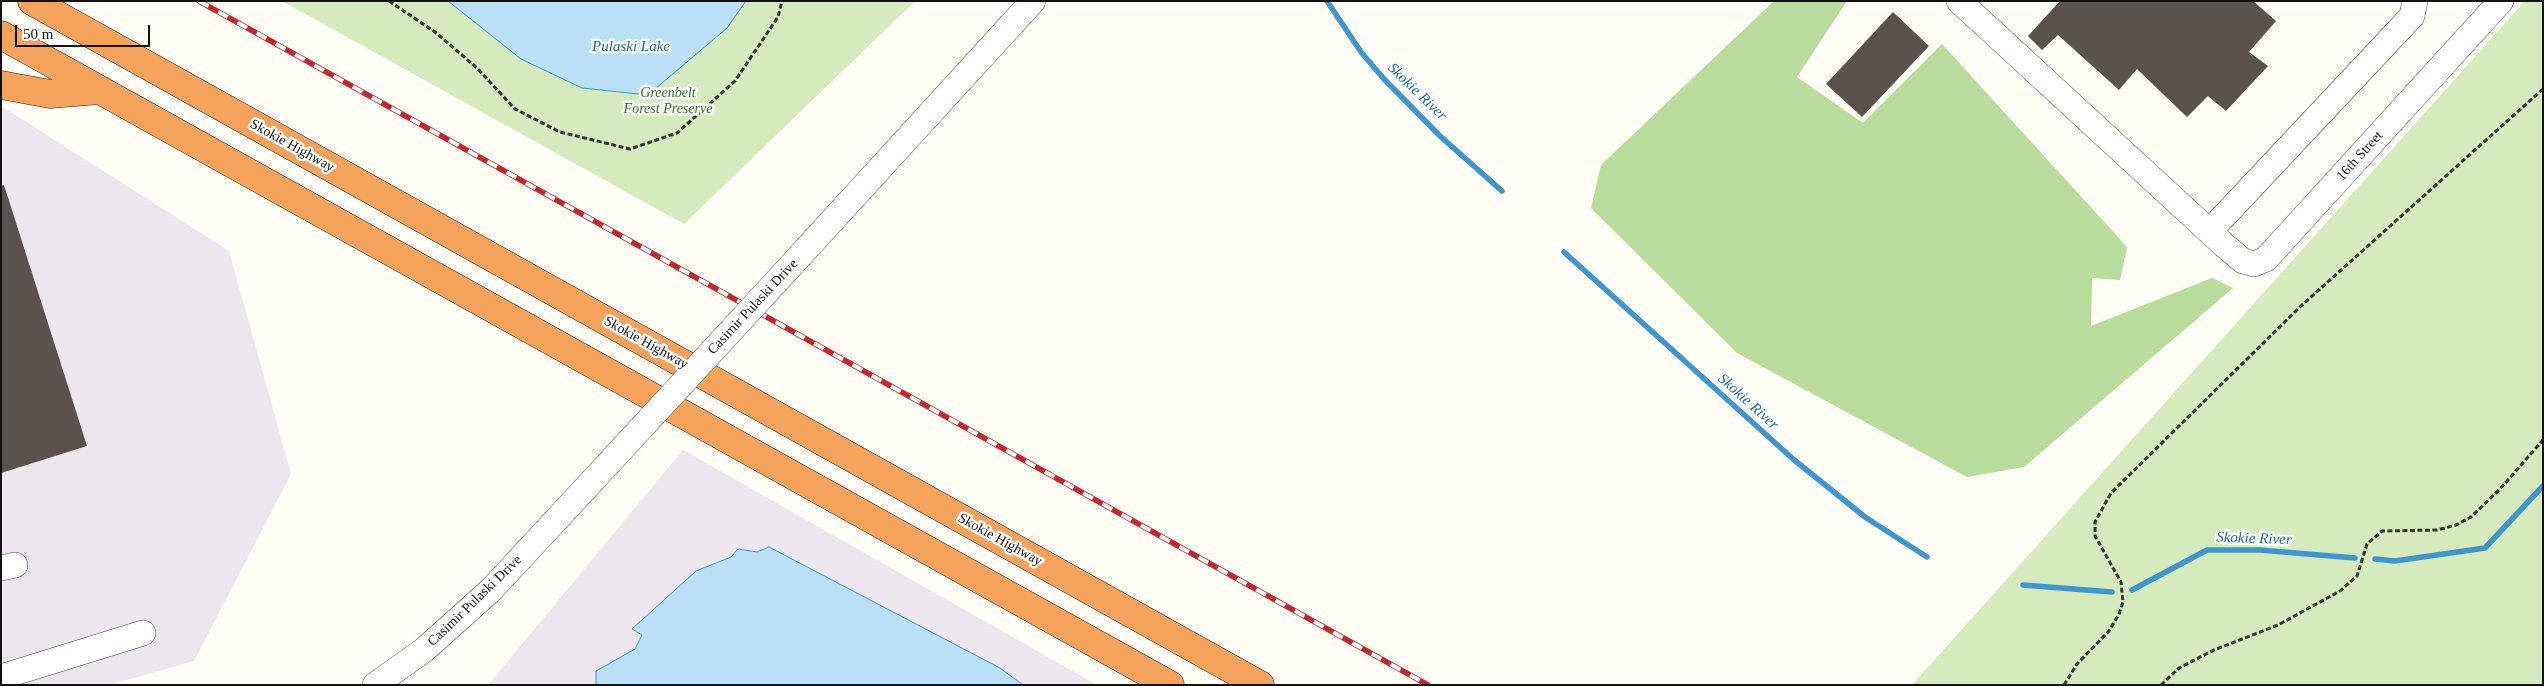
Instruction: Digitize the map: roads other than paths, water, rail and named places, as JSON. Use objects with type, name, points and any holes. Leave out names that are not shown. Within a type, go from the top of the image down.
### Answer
[{"type":"highway","name":"Skokie Highway","points":[[32,1],[1260,685]]},
{"type":"highway","points":[[1,35],[1170,685]]},
{"type":"highway","points":[[1,85],[50,94],[100,90]]},
{"type":"street","name":"Casimir Pulaski Drive","points":[[376,685],[424,650],[491,590],[1033,1]]},
{"type":"street","name":"16th Street","points":[[1959,1],[2243,261],[2254,264],[2266,260],[2501,1]]},
{"type":"street","points":[[2210,231],[2412,16],[2416,1]]},
{"type":"street","points":[[1,677],[143,632]]},
{"type":"water","name":"Pulaski Lake","points":[[448,1],[746,1],[727,28],[648,95],[582,88],[521,59]]},
{"type":"water","points":[[769,547],[1000,668],[1023,685],[596,685],[596,671],[635,649],[642,635],[632,629],[696,571],[731,557],[738,549],[757,552]]},
{"type":"waterway","name":"Skokie River","points":[[1327,1],[1361,52],[1384,79],[1440,136],[1502,191]]},
{"type":"waterway","name":"Skokie River","points":[[1564,252],[1793,459],[1865,517],[1927,557]]},
{"type":"waterway","name":"Skokie River","points":[[2375,559],[2395,561],[2485,548],[2543,486]]},
{"type":"waterway","name":"Skokie River","points":[[2132,590],[2207,550],[2260,550],[2355,558]]},
{"type":"waterway","name":"Skokie River","points":[[2023,585],[2112,592]]},
{"type":"railway","points":[[199,1],[1428,685]]},
{"type":"park label","name":"Greenbelt Forest Preserve","points":[[668,102]]}]
